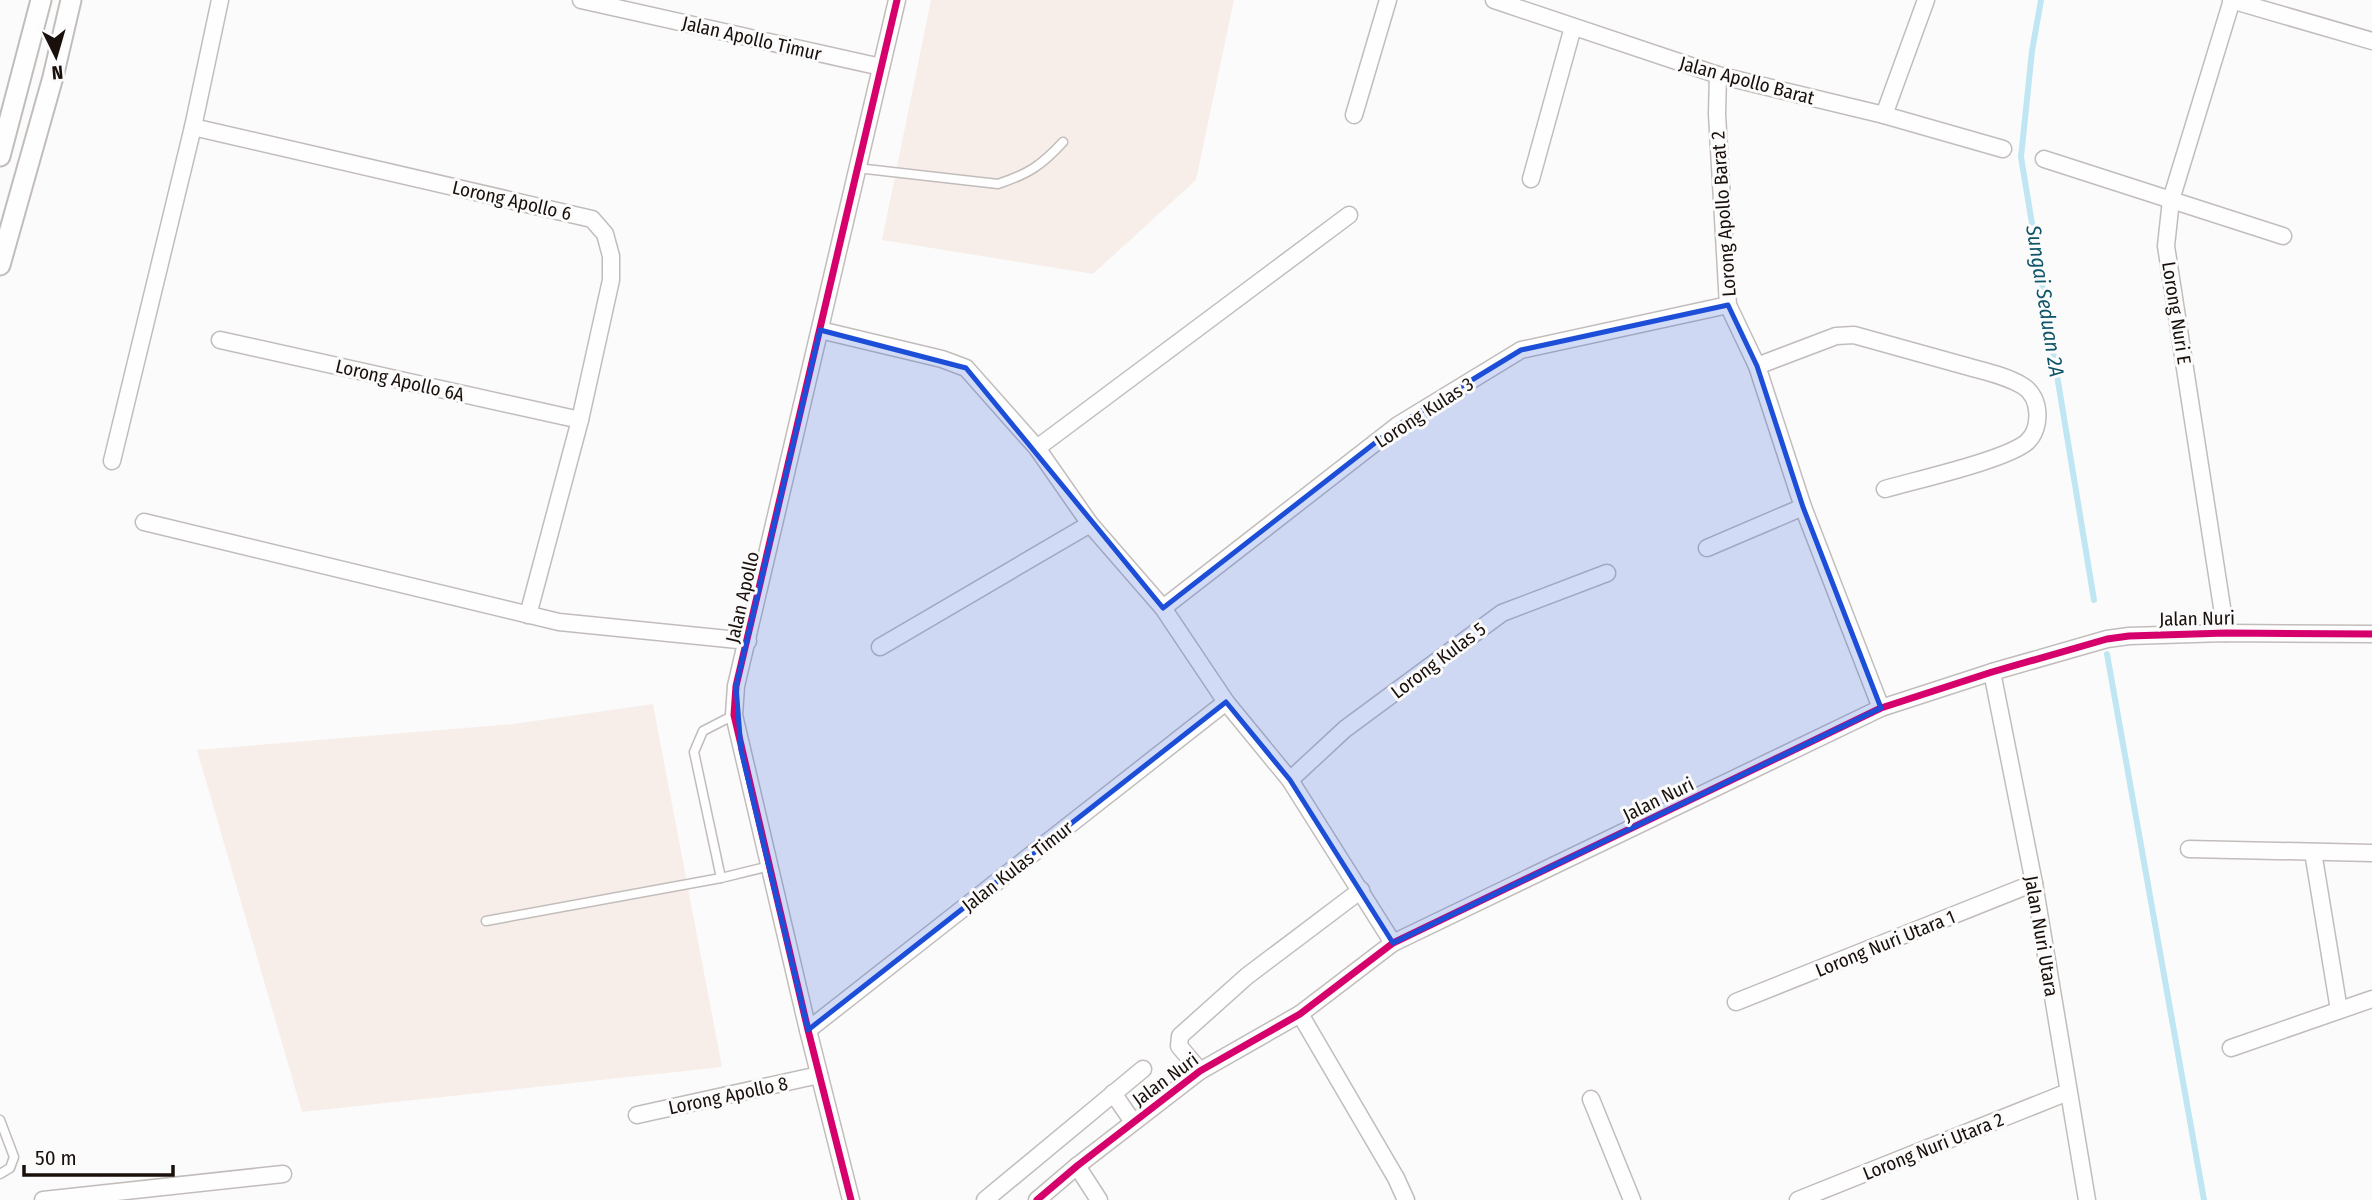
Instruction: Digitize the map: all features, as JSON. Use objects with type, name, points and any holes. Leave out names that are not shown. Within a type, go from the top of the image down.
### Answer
[{"type":"street","points":[[0,156],[41,0]]},
{"type":"street","points":[[0,265],[53,76],[71,0]]},
{"type":"street","points":[[113,461],[193,127],[220,0]]},
{"type":"street","name":"Jalan Apollo Timur","points":[[581,0],[881,67]]},
{"type":"street","name":"Jalan Apollo","points":[[851,1200],[734,715],[736,686],[897,0]]},
{"type":"street","points":[[1354,115],[1388,0]]},
{"type":"street","name":"Jalan Apollo Barat","points":[[1494,0],[1718,75],[1884,115],[2003,149]]},
{"type":"street","points":[[1884,115],[1926,0]]},
{"type":"street","points":[[2232,0],[2372,41]]},
{"type":"street","name":"Lorong Nuri E","points":[[2225,633],[2166,246],[2171,200],[2232,0]]},
{"type":"street","points":[[1531,179],[1573,27]]},
{"type":"street","name":"Lorong Apollo Barat 2","points":[[1718,75],[1717,114],[1728,305],[1757,366],[1804,508],[1881,708]]},
{"type":"street","name":"Lorong Apollo 6","points":[[193,127],[592,219],[606,234],[611,256],[611,280],[580,420],[528,615]]},
{"type":"street","points":[[2044,159],[2283,236]]},
{"type":"street","points":[[1037,448],[1349,215]]},
{"type":"street","name":"Lorong Kulas 3","points":[[1163,608],[1398,425],[1521,351],[1728,305]]},
{"type":"street","points":[[820,330],[942,359],[966,368],[1037,448],[1090,524],[1163,608],[1226,702],[1290,780],[1393,943]]},
{"type":"street","points":[[1757,366],[1836,336],[1854,335],[1998,375],[2025,387],[2035,401],[2038,419],[2035,430],[2026,442],[2007,454],[1885,489]]},
{"type":"street","name":"Lorong Apollo 6A","points":[[220,340],[580,420]]},
{"type":"street","points":[[1707,548],[1804,508]]},
{"type":"street","points":[[144,522],[559,622],[748,641]]},
{"type":"street","points":[[880,647],[1090,524]]},
{"type":"street","name":"Lorong Kulas 5","points":[[1290,780],[1345,729],[1502,613],[1606,573]]},
{"type":"street","name":"Jalan Nuri","points":[[1037,1200],[1200,1071],[1300,1014],[1393,943],[1881,708],[2107,639],[2225,633],[2372,634]]},
{"type":"street","name":"Jalan Nuri Utara","points":[[1992,672],[2034,883],[2087,1200]]},
{"type":"street","name":"Jalan Kulas Timur","points":[[808,1030],[1226,702]]},
{"type":"street","points":[[2189,849],[2372,853]]},
{"type":"street","points":[[2313,852],[2339,1010]]},
{"type":"street","name":"Lorong Nuri Utara 1","points":[[1736,1002],[2034,883]]},
{"type":"street","name":"Jalan Nuri","points":[[1200,1071],[1179,1046],[1180,1036],[1247,976],[1361,890]]},
{"type":"street","points":[[2231,1048],[2372,999]]},
{"type":"street","points":[[1300,1014],[1396,1178],[1406,1200]]},
{"type":"street","name":"Jalan Nuri","points":[[985,1200],[1143,1069]]},
{"type":"street","name":"Lorong Apollo 8","points":[[637,1115],[819,1075]]},
{"type":"street","name":"Lorong Nuri Utara 2","points":[[1798,1200],[2068,1091]]},
{"type":"street","points":[[1113,1093],[1133,1122]]},
{"type":"street","points":[[1591,1099],[1632,1200]]},
{"type":"street","points":[[1077,1166],[1099,1200]]},
{"type":"street","points":[[43,1200],[283,1174]]},
{"type":"lane","points":[[858,168],[998,184],[1020,177],[1044,162],[1063,142]]},
{"type":"lane","points":[[721,878],[694,752],[703,731],[734,715]]},
{"type":"lane","points":[[486,921],[721,878],[770,866]]},
{"type":"lane","points":[[0,1120],[14,1157],[10,1168],[0,1174]]},
{"type":"highlighted area","points":[[1728,305],[1757,366],[1803,507],[1881,708],[1393,943],[1290,780],[1226,702],[808,1030],[741,750],[736,686],[820,330],[966,368],[1163,608],[1398,425],[1521,350]]},
{"type":"shaded area","points":[[931,0],[1234,0],[1196,180],[1093,274],[882,240]]},
{"type":"shaded area","points":[[653,704],[722,1067],[302,1112],[197,750],[513,724]]},
{"type":"waterway","name":"Sungai Seduan 2A","points":[[2041,0],[2032,51],[2021,157],[2094,600]]},
{"type":"waterway","points":[[2107,654],[2204,1200]]},
{"type":"cycle path","points":[[851,1200],[734,715],[736,686],[897,0]]},
{"type":"cycle path","points":[[1037,1200],[1200,1071],[1300,1014],[1393,943],[1881,708],[2107,639],[2226,633],[2372,634]]}]
